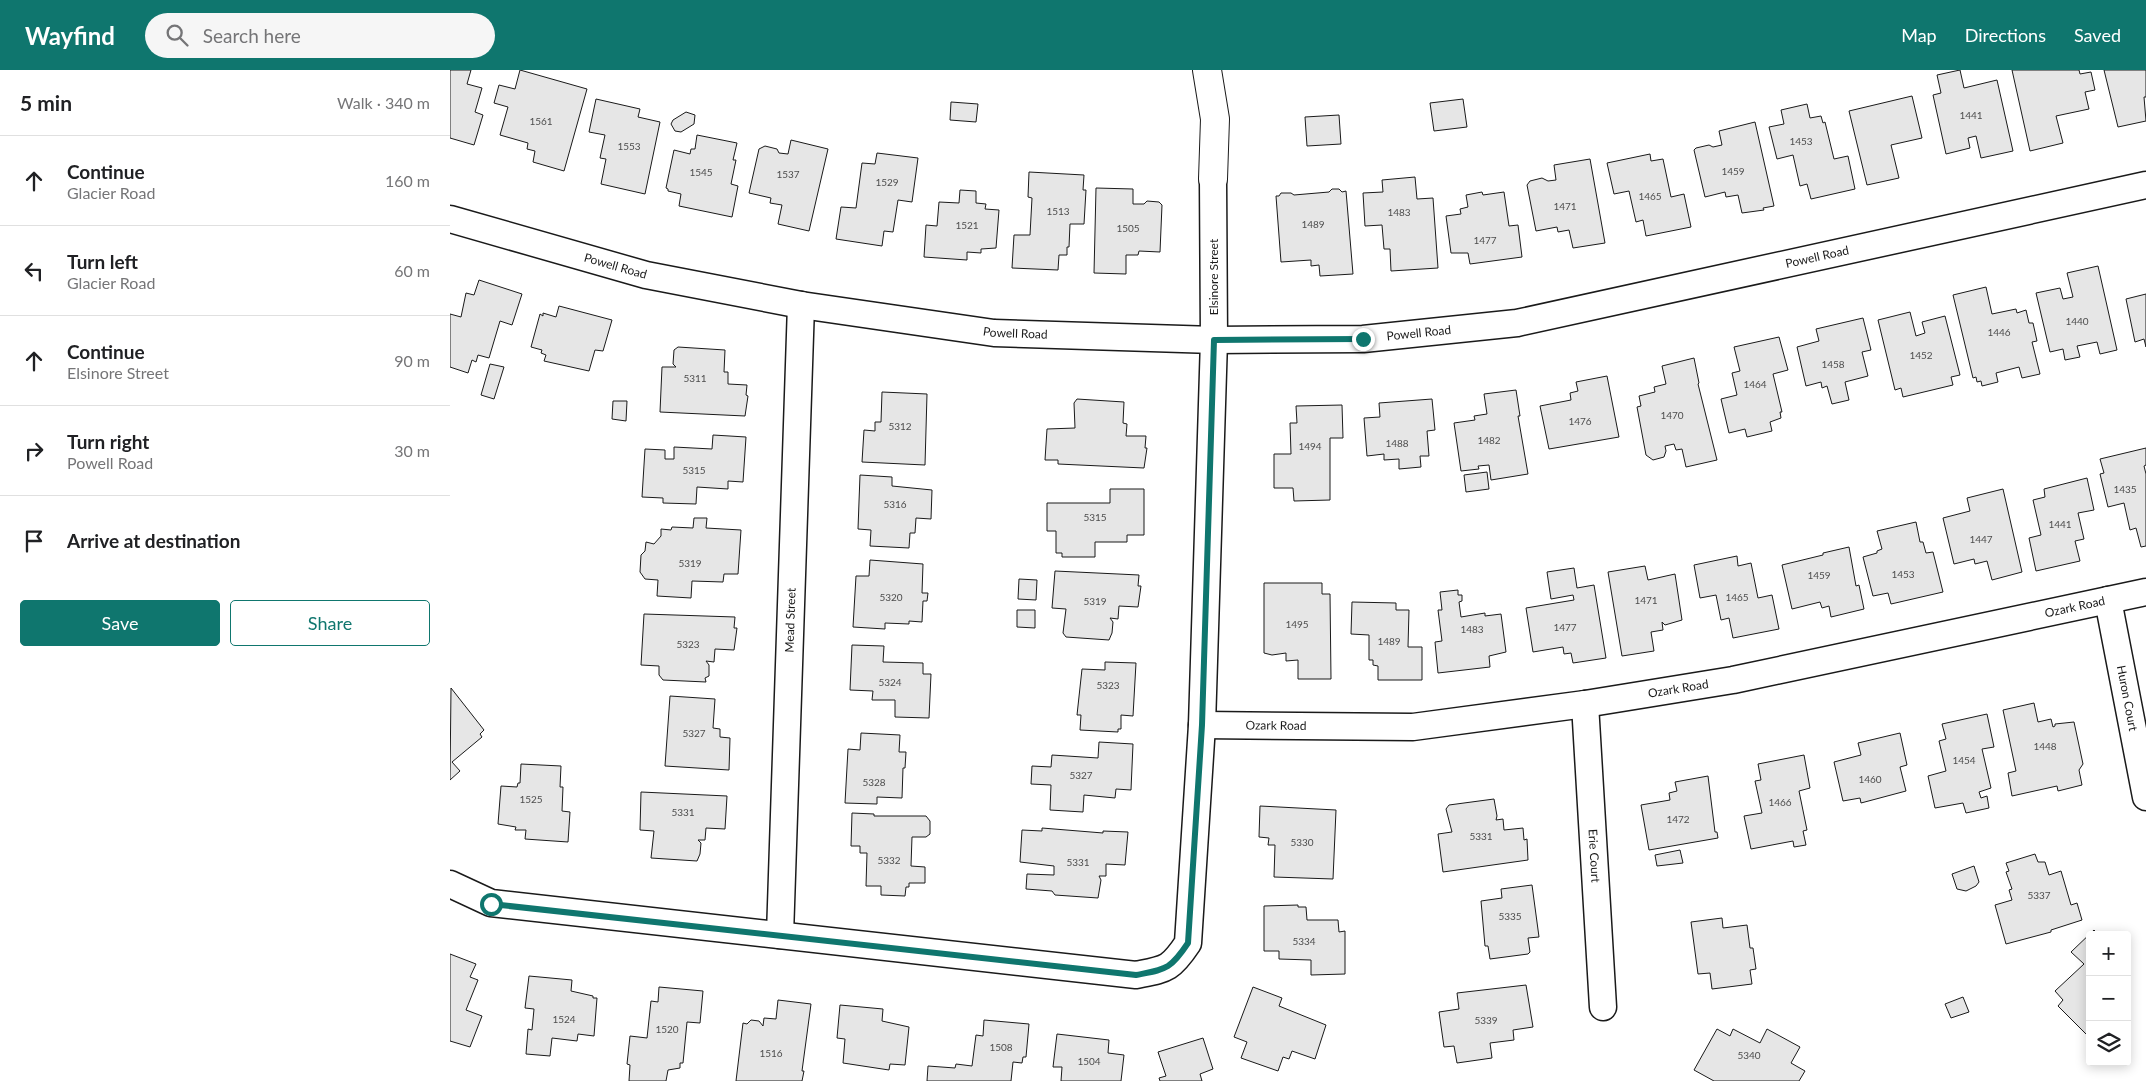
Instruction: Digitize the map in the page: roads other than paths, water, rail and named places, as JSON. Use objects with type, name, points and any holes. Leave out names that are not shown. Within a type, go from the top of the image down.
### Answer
[{"type":"street","name":"Elsinore Street","points":[[450,884],[491,904],[1136,975],[1166,969],[1177,960],[1188,943],[1202,725],[1214,340],[1214,119],[1207,70]]},
{"type":"street","name":"Powell Road","points":[[450,219],[646,275],[801,305],[994,333],[1214,340],[1363,339],[1517,323],[2146,185]]},
{"type":"street","name":"Mead Street","points":[[780,935],[801,305]]},
{"type":"street","name":"Ozark Road","points":[[1202,725],[1413,727],[1585,704],[1733,680],[2146,592]]},
{"type":"street","name":"Huron Court","points":[[2108,600],[2146,797]]},
{"type":"street","name":"Erie Court","points":[[1585,704],[1603,1007]]}]
